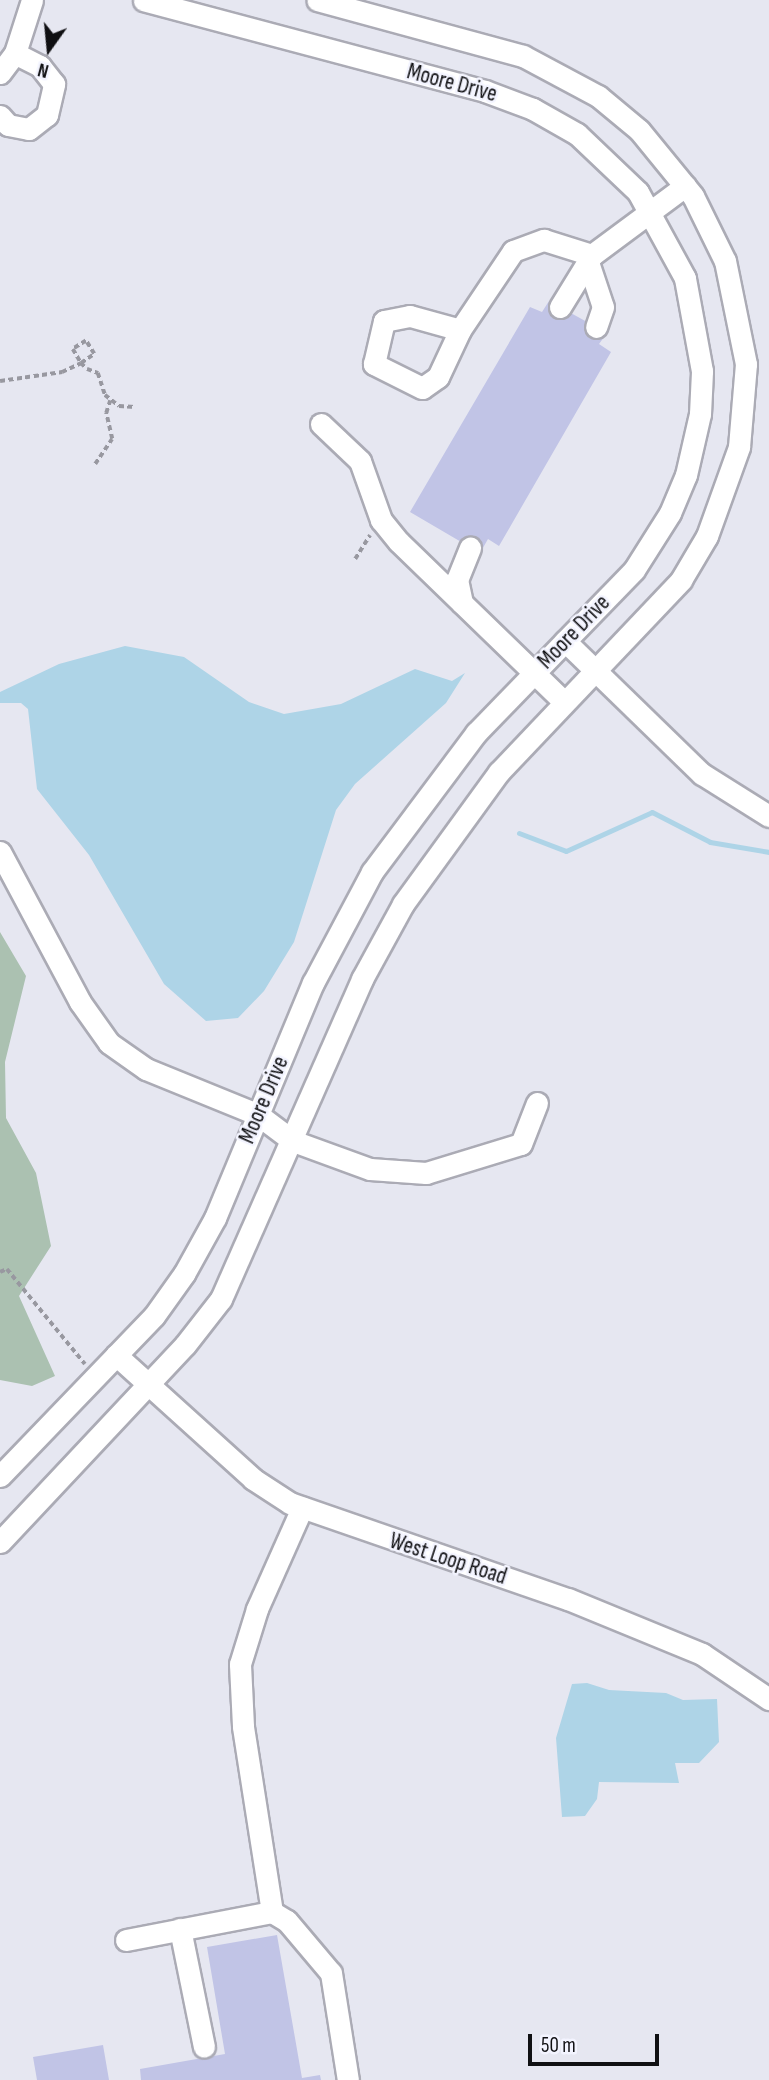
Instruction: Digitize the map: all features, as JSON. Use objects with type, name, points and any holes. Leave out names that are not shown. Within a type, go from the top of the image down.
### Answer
[{"type":"street","points":[[0,73],[15,53],[32,0]]},
{"type":"street","name":"Moore Drive","points":[[0,1476],[168,1298],[206,1238],[313,983],[372,872],[452,762],[634,569],[660,532],[694,447],[702,371],[694,308],[650,210],[577,134],[513,99],[144,0]]},
{"type":"street","name":"Moore Drive","points":[[0,1542],[149,1383],[221,1298],[293,1141],[362,979],[403,904],[457,824],[564,702],[681,580],[707,536],[739,447],[746,364],[737,305],[725,261],[685,186],[639,130],[576,82],[523,56],[317,0]]},
{"type":"street","points":[[0,116],[8,125],[29,129],[47,115],[54,84],[40,66],[15,53]]},
{"type":"street","points":[[560,307],[591,260],[650,210],[685,186]]},
{"type":"street","points":[[460,330],[513,251],[544,240],[591,260]]},
{"type":"street","points":[[591,260],[603,307],[596,327]]},
{"type":"street","points":[[321,424],[360,461],[382,520],[393,535],[564,702]]},
{"type":"street","points":[[462,603],[457,580],[470,547]]},
{"type":"street","points":[[565,641],[702,774],[769,816]]},
{"type":"street","points":[[0,852],[80,1002],[109,1043],[146,1069],[257,1114],[293,1141],[370,1169],[426,1173],[521,1144],[537,1103]]},
{"type":"street","name":"West Loop Road","points":[[116,1355],[253,1479],[302,1508],[568,1598],[702,1654],[769,1699]]},
{"type":"street","points":[[302,1508],[257,1609],[240,1664],[243,1726],[272,1912],[331,1973],[348,2080]]},
{"type":"street","points":[[126,1940],[272,1912]]},
{"type":"street","points":[[180,1929],[204,2047]]},
{"type":"path","points":[[0,381],[45,376],[81,363],[94,354],[86,341],[73,349],[81,363],[98,373],[110,401],[106,414],[112,439],[95,464]]},
{"type":"path","points":[[110,401],[135,407]]},
{"type":"path","points":[[355,559],[377,530]]},
{"type":"path","points":[[0,1272],[7,1269],[96,1376]]},
{"type":"green space","points":[[0,932],[26,976],[5,1062],[6,1118],[36,1173],[51,1246],[19,1296],[55,1376],[32,1386],[0,1380]]},
{"type":"water","points":[[125,646],[184,657],[249,702],[284,714],[341,704],[415,669],[452,681],[465,673],[446,703],[355,784],[336,810],[294,942],[264,991],[238,1018],[206,1021],[164,984],[89,855],[37,789],[28,709],[21,703],[0,703],[0,692],[59,664]]},
{"type":"water","points":[[587,1683],[609,1690],[666,1693],[683,1700],[717,1699],[719,1742],[699,1763],[675,1763],[679,1783],[599,1782],[597,1799],[585,1816],[562,1817],[556,1738],[572,1684]]},
{"type":"building","points":[[549,301],[607,333],[599,344],[611,352],[499,546],[488,539],[480,553],[410,512],[530,307],[542,312]]},
{"type":"building","points":[[277,1935],[302,2078],[320,2075],[321,2080],[141,2080],[140,2069],[225,2054],[207,1947]]},
{"type":"building","points":[[103,2045],[109,2080],[37,2080],[33,2057]]},
{"type":"waterway","points":[[519,833],[566,851],[652,812],[710,842],[769,852]]}]
